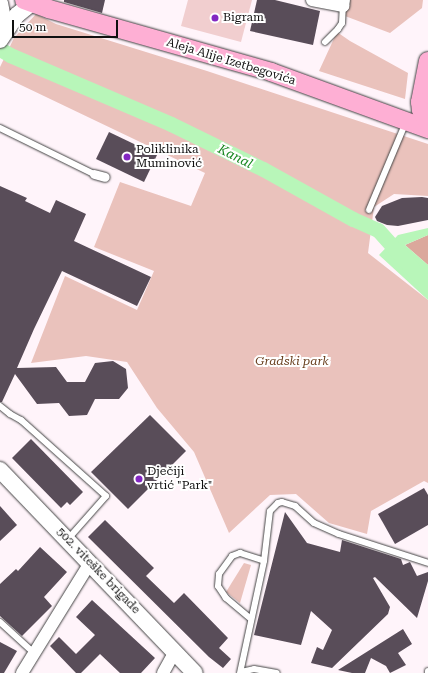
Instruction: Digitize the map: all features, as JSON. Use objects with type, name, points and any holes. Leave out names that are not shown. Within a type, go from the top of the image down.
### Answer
[{"type":"main road","name":"Aleja Alije Izetbegovića","points":[[30,1],[271,72],[428,129]]},
{"type":"main road","points":[[428,62],[420,102],[421,110],[428,124]]},
{"type":"main road","points":[[403,120],[420,102]]},
{"type":"street","points":[[312,0],[344,3]]},
{"type":"street","points":[[1,37],[17,15],[30,1]]},
{"type":"street","points":[[0,3],[3,18],[1,37]]},
{"type":"street","points":[[94,174],[105,177]]},
{"type":"street","name":"502. viteške brigade","points":[[0,470],[195,673]]},
{"type":"street","points":[[22,673],[90,563]]},
{"type":"street","points":[[163,673],[175,651]]},
{"type":"lane","points":[[325,42],[342,23],[344,3]]},
{"type":"lane","points":[[369,210],[403,120]]},
{"type":"lane","points":[[0,128],[94,174]]},
{"type":"lane","points":[[0,406],[21,420],[106,496],[67,540]]},
{"type":"lane","points":[[277,673],[254,669],[241,672],[264,560],[270,512],[273,506],[282,502],[300,510],[314,523],[333,532],[428,563]]},
{"type":"lane","points":[[251,618],[226,598],[218,586],[219,574],[232,556],[240,553],[264,560]]},
{"type":"lane","points":[[0,622],[34,653]]},
{"type":"green space","points":[[312,0],[423,0],[422,8],[390,33],[345,16],[343,6]]},
{"type":"green space","name":"Gradski park","points":[[36,14],[56,24],[207,71],[428,144],[428,196],[394,194],[374,207],[368,253],[428,300],[428,483],[424,481],[371,511],[367,534],[329,523],[296,494],[270,495],[229,533],[194,452],[157,408],[127,362],[86,356],[31,363],[65,276],[137,310],[154,271],[94,247],[120,182],[191,206],[205,173],[0,75],[0,67],[14,38]]},
{"type":"green space","points":[[337,32],[350,41],[408,73],[405,99],[319,71]]},
{"type":"green space","points":[[244,563],[251,565],[240,603],[226,592]]},
{"type":"shaded area","name":"Bigram","points":[[188,0],[252,0],[241,42],[181,26]]},
{"type":"shaded area","points":[[428,228],[428,235],[405,245],[428,265],[428,300],[379,255],[398,235]]},
{"type":"shaded area","points":[[428,235],[428,265],[405,245]]},
{"type":"building","points":[[64,0],[105,0],[102,13],[64,2]]},
{"type":"building","points":[[257,0],[275,0],[320,11],[313,45],[250,31]]},
{"type":"building","name":"Poliklinika Muminović","points":[[109,132],[157,155],[144,182],[96,159]]},
{"type":"building","points":[[0,186],[27,198],[25,201],[50,213],[56,200],[86,214],[74,241],[151,277],[137,306],[62,271],[34,329],[17,368],[56,367],[67,382],[85,382],[95,363],[113,361],[126,369],[128,388],[119,399],[95,399],[87,415],[69,416],[59,403],[37,404],[15,374],[2,402],[0,402]]},
{"type":"building","points":[[402,198],[428,198],[428,220],[398,226],[387,225],[377,221],[375,217],[382,206]]},
{"type":"building","points":[[150,415],[186,451],[128,509],[91,472]]},
{"type":"building","points":[[31,439],[83,492],[70,505],[67,502],[61,508],[12,458]]},
{"type":"building","points":[[424,488],[428,495],[428,525],[395,544],[378,514]]},
{"type":"building","points":[[0,506],[17,525],[0,541]]},
{"type":"building","points":[[285,512],[307,543],[340,552],[342,540],[401,559],[403,565],[410,562],[417,576],[428,572],[428,581],[417,618],[375,577],[373,578],[390,607],[388,614],[332,668],[311,663],[317,647],[323,650],[332,630],[311,611],[301,645],[254,635]]},
{"type":"building","points":[[105,520],[154,568],[146,576],[174,603],[184,593],[228,638],[219,648],[231,659],[223,668],[209,657],[88,537]]},
{"type":"building","points":[[40,547],[67,572],[44,597],[52,606],[22,636],[0,616],[0,584],[16,569],[18,571]]},
{"type":"building","points":[[92,600],[155,658],[141,673],[120,673],[100,654],[81,673],[76,673],[50,646],[59,637],[76,654],[95,635],[76,617]]},
{"type":"building","points":[[403,629],[412,644],[398,653],[406,665],[390,673],[386,666],[371,658],[365,673],[352,673],[338,670]]},
{"type":"building","points":[[0,642],[17,651],[4,673],[0,673]]},
{"type":"waterway","name":"Kanal","points":[[0,49],[10,55],[171,124],[263,169],[353,219],[378,230],[428,286]]},
{"type":"place","name":"Bigram","points":[[215,18]]},
{"type":"place","name":"Poliklinika Muminović","points":[[127,157]]},
{"type":"place","name":"Dječiji vrtić \"Park\"","points":[[139,479]]}]
